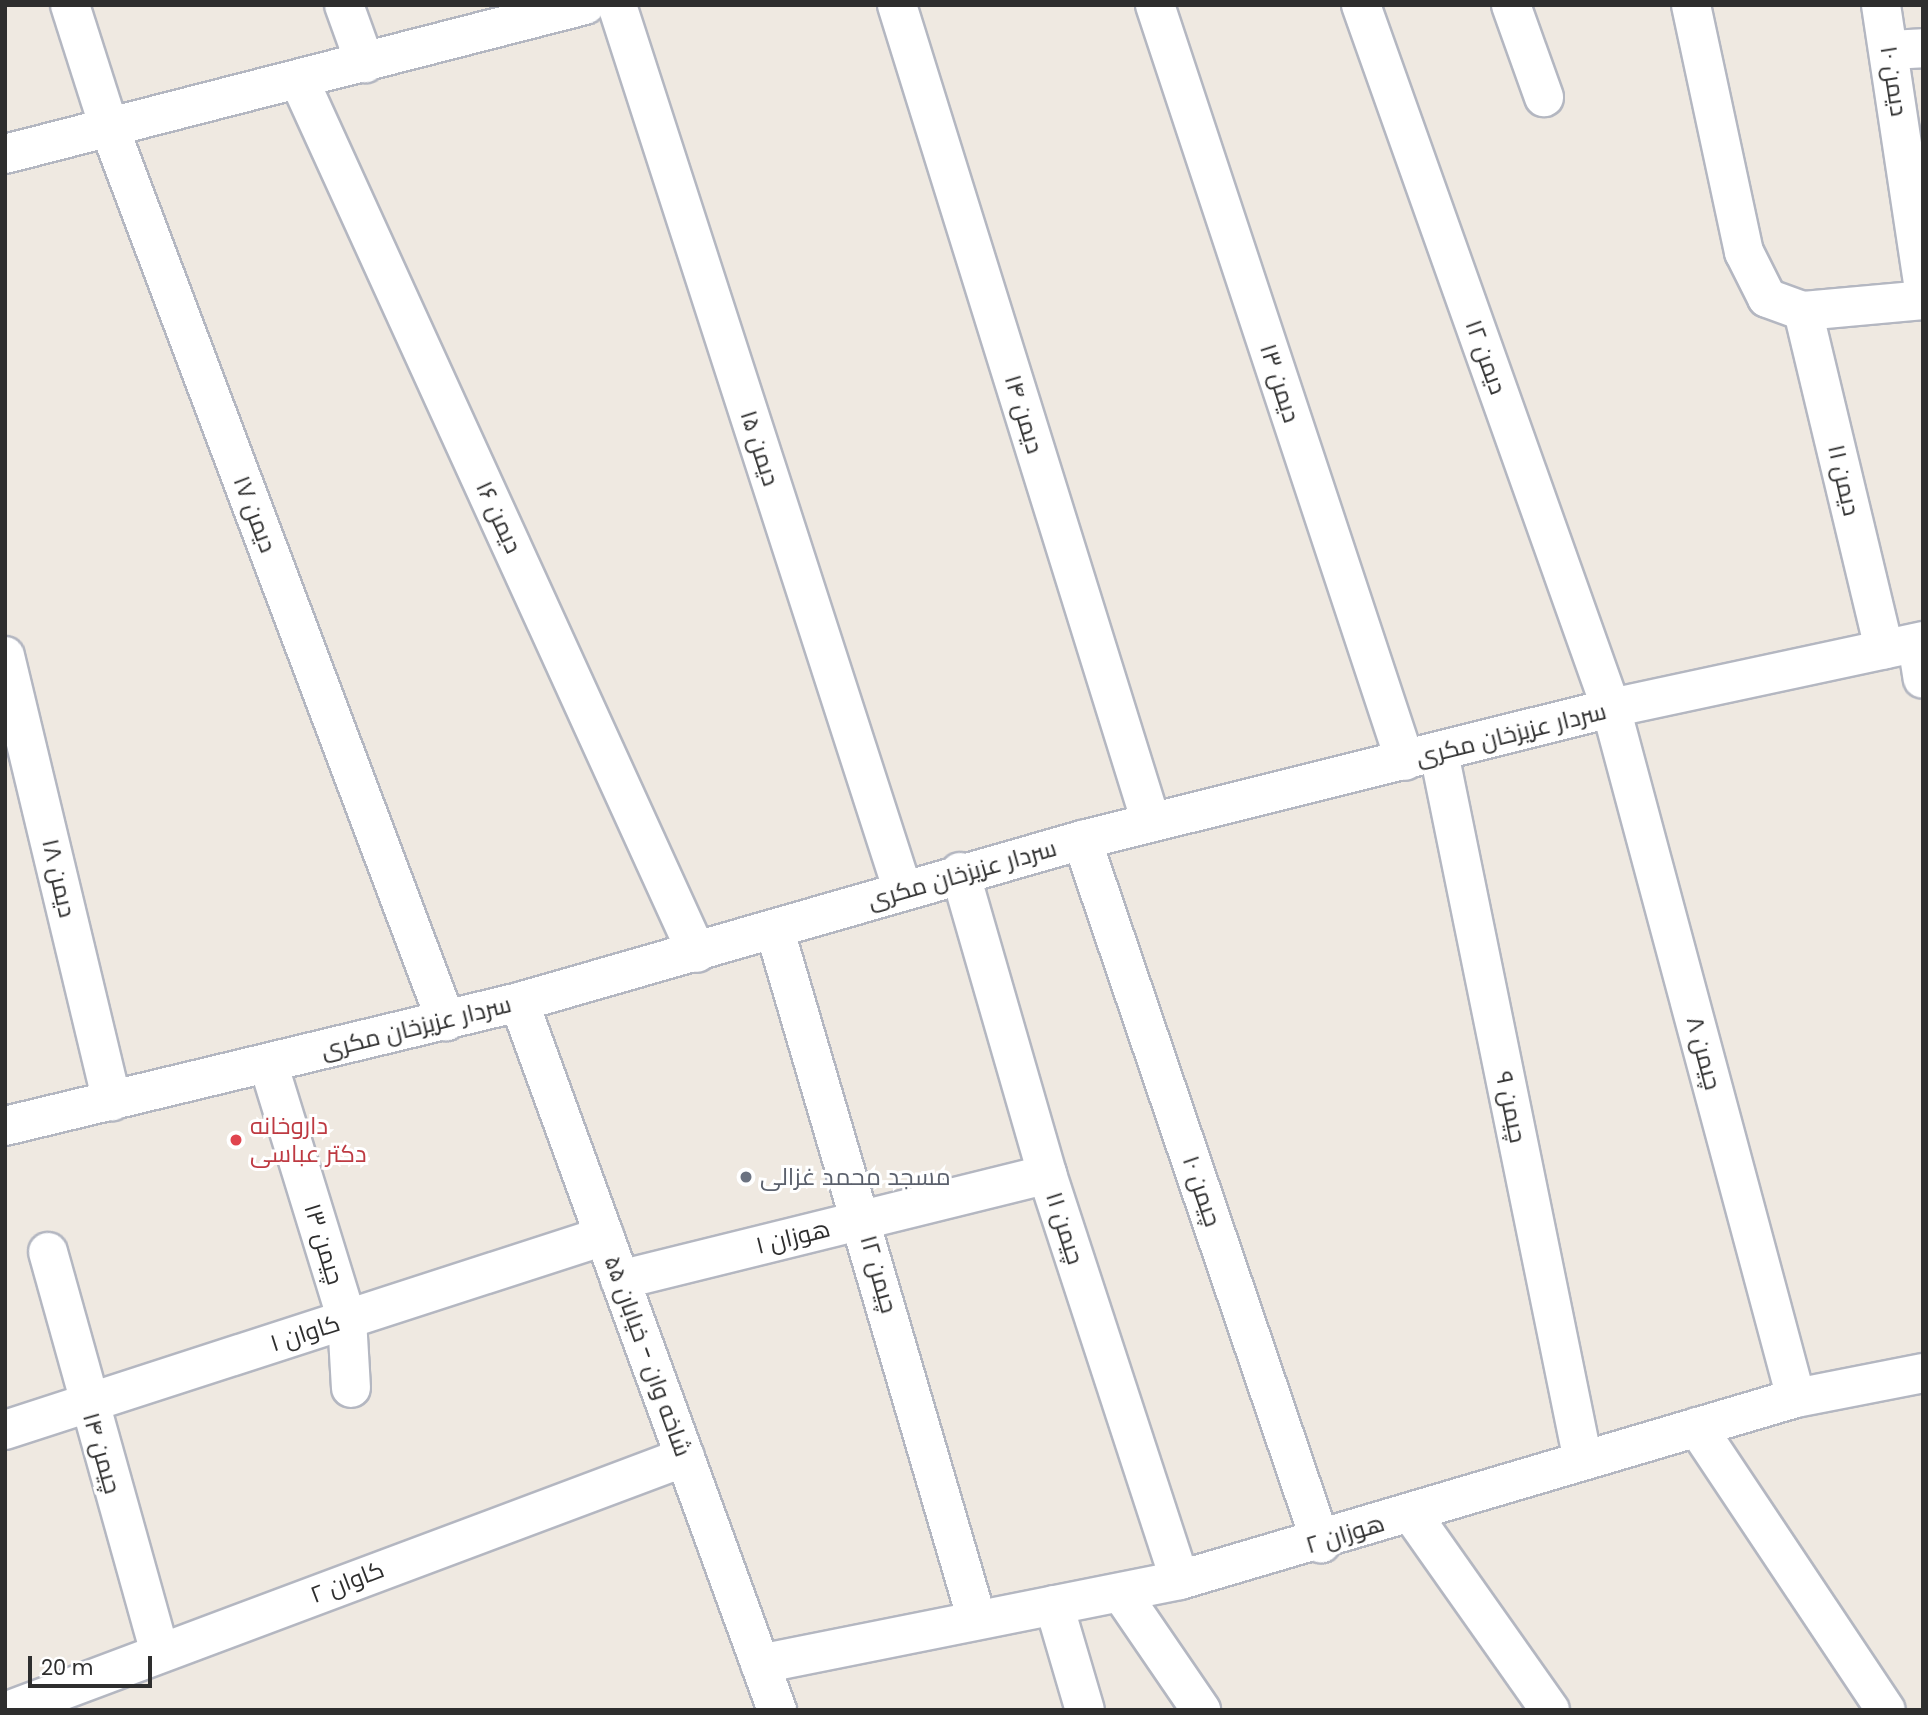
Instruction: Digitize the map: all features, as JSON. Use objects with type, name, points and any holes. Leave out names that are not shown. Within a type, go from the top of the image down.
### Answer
[{"type":"street","name":"دیمن ۱۷","points":[[70,5],[108,124],[446,1021]]},
{"type":"street","points":[[344,5],[365,63]]},
{"type":"street","points":[[5,155],[108,124],[300,82],[585,5]]},
{"type":"street","name":"دیمن ۱۵","points":[[617,5],[903,891]]},
{"type":"street","name":"دیمن ۱۴","points":[[897,5],[1151,822]]},
{"type":"street","name":"دیمن ۱۳","points":[[1155,5],[1422,757]]},
{"type":"street","name":"دیمن ۱۲","points":[[1361,5],[1611,708]]},
{"type":"street","points":[[1511,5],[1544,97]]},
{"type":"street","points":[[1691,5],[1744,252],[1767,298],[1803,311],[1923,300]]},
{"type":"street","name":"دیمن ۱۰","points":[[1881,5],[1906,49],[1923,282]]},
{"type":"street","name":"دیمن ۱۶","points":[[300,82],[697,953]]},
{"type":"street","name":"دیمن ۱۱","points":[[1803,311],[1912,653]]},
{"type":"street","name":"سردار عزیزخان مکری","points":[[5,1126],[519,1002],[775,931],[960,872],[1082,839],[1422,757],[1611,708],[1912,653]]},
{"type":"street","name":"دیمن ۱۸","points":[[5,656],[112,1101]]},
{"type":"street","name":"چیمن ۸","points":[[1611,708],[1796,1398]]},
{"type":"street","name":"چیمن ۹","points":[[1422,757],[1583,1461]]},
{"type":"street","name":"چیمن ۱۰","points":[[1082,839],[1321,1543]]},
{"type":"street","name":"چیمن ۱۱","points":[[960,872],[1047,1174],[1180,1580]]},
{"type":"street","name":"چیمن ۱۲","points":[[775,931],[864,1219],[977,1620]]},
{"type":"street","name":"شاخه وان - خیابان ۵۵","points":[[519,1002],[777,1710]]},
{"type":"street","name":"چیمن ۱۳","points":[[268,1063],[347,1319],[351,1388]]},
{"type":"street","name":"هوزان ۱","points":[[620,1279],[1047,1174]]},
{"type":"street","name":"کاوان ۱","points":[[5,1430],[604,1236]]},
{"type":"street","name":"چیمن ۱۴","points":[[48,1252],[87,1403],[160,1652]]},
{"type":"street","name":"هوزان ۲","points":[[760,1664],[1180,1580],[1321,1543],[1411,1513],[1796,1398],[1923,1373]]},
{"type":"street","points":[[1697,1427],[1886,1710]]},
{"type":"street","name":"کاوان ۲","points":[[10,1710],[685,1457]]},
{"type":"street","points":[[1411,1513],[1550,1710]]},
{"type":"street","points":[[1121,1593],[1201,1710]]},
{"type":"street","points":[[1054,1605],[1085,1710]]},
{"type":"place","name":"داروخانه دکتر عباسی","points":[[236,1140]]},
{"type":"place","name":"مسجد محمد غزالی","points":[[746,1177]]}]
